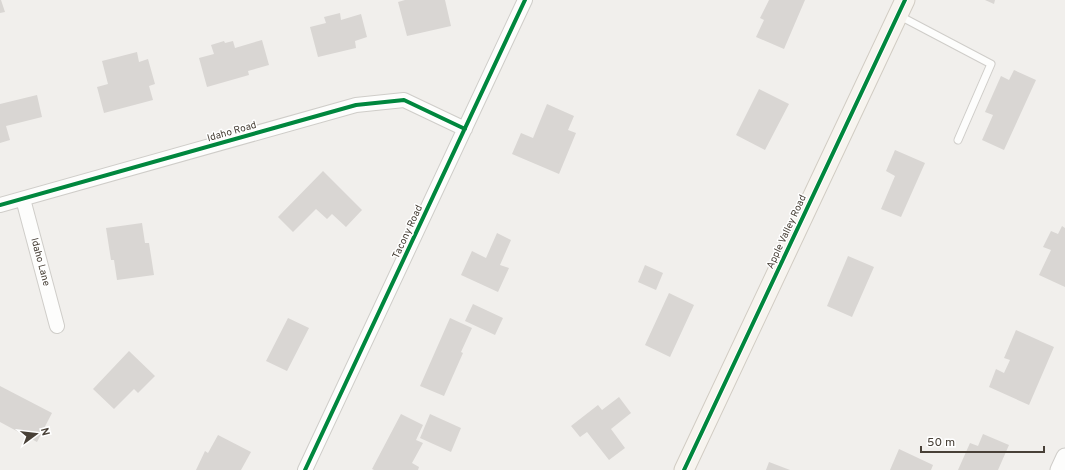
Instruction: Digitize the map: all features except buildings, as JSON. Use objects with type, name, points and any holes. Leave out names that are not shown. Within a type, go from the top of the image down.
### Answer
[{"type":"main road","name":"Apple Valley Road","points":[[684,470],[901,8]]},
{"type":"street","name":"Tacony Road","points":[[305,470],[525,0]]},
{"type":"street","name":"Idaho Road","points":[[0,205],[356,105],[404,100],[465,129]]},
{"type":"street","name":"Idaho Lane","points":[[23,199],[57,326]]},
{"type":"street","points":[[1059,470],[1065,457]]},
{"type":"lane","points":[[901,8],[991,64],[958,140]]},
{"type":"cycle path","points":[[305,470],[525,0]]},
{"type":"cycle path","points":[[684,470],[905,0]]},
{"type":"cycle path","points":[[0,205],[356,105],[404,100],[465,129]]}]
